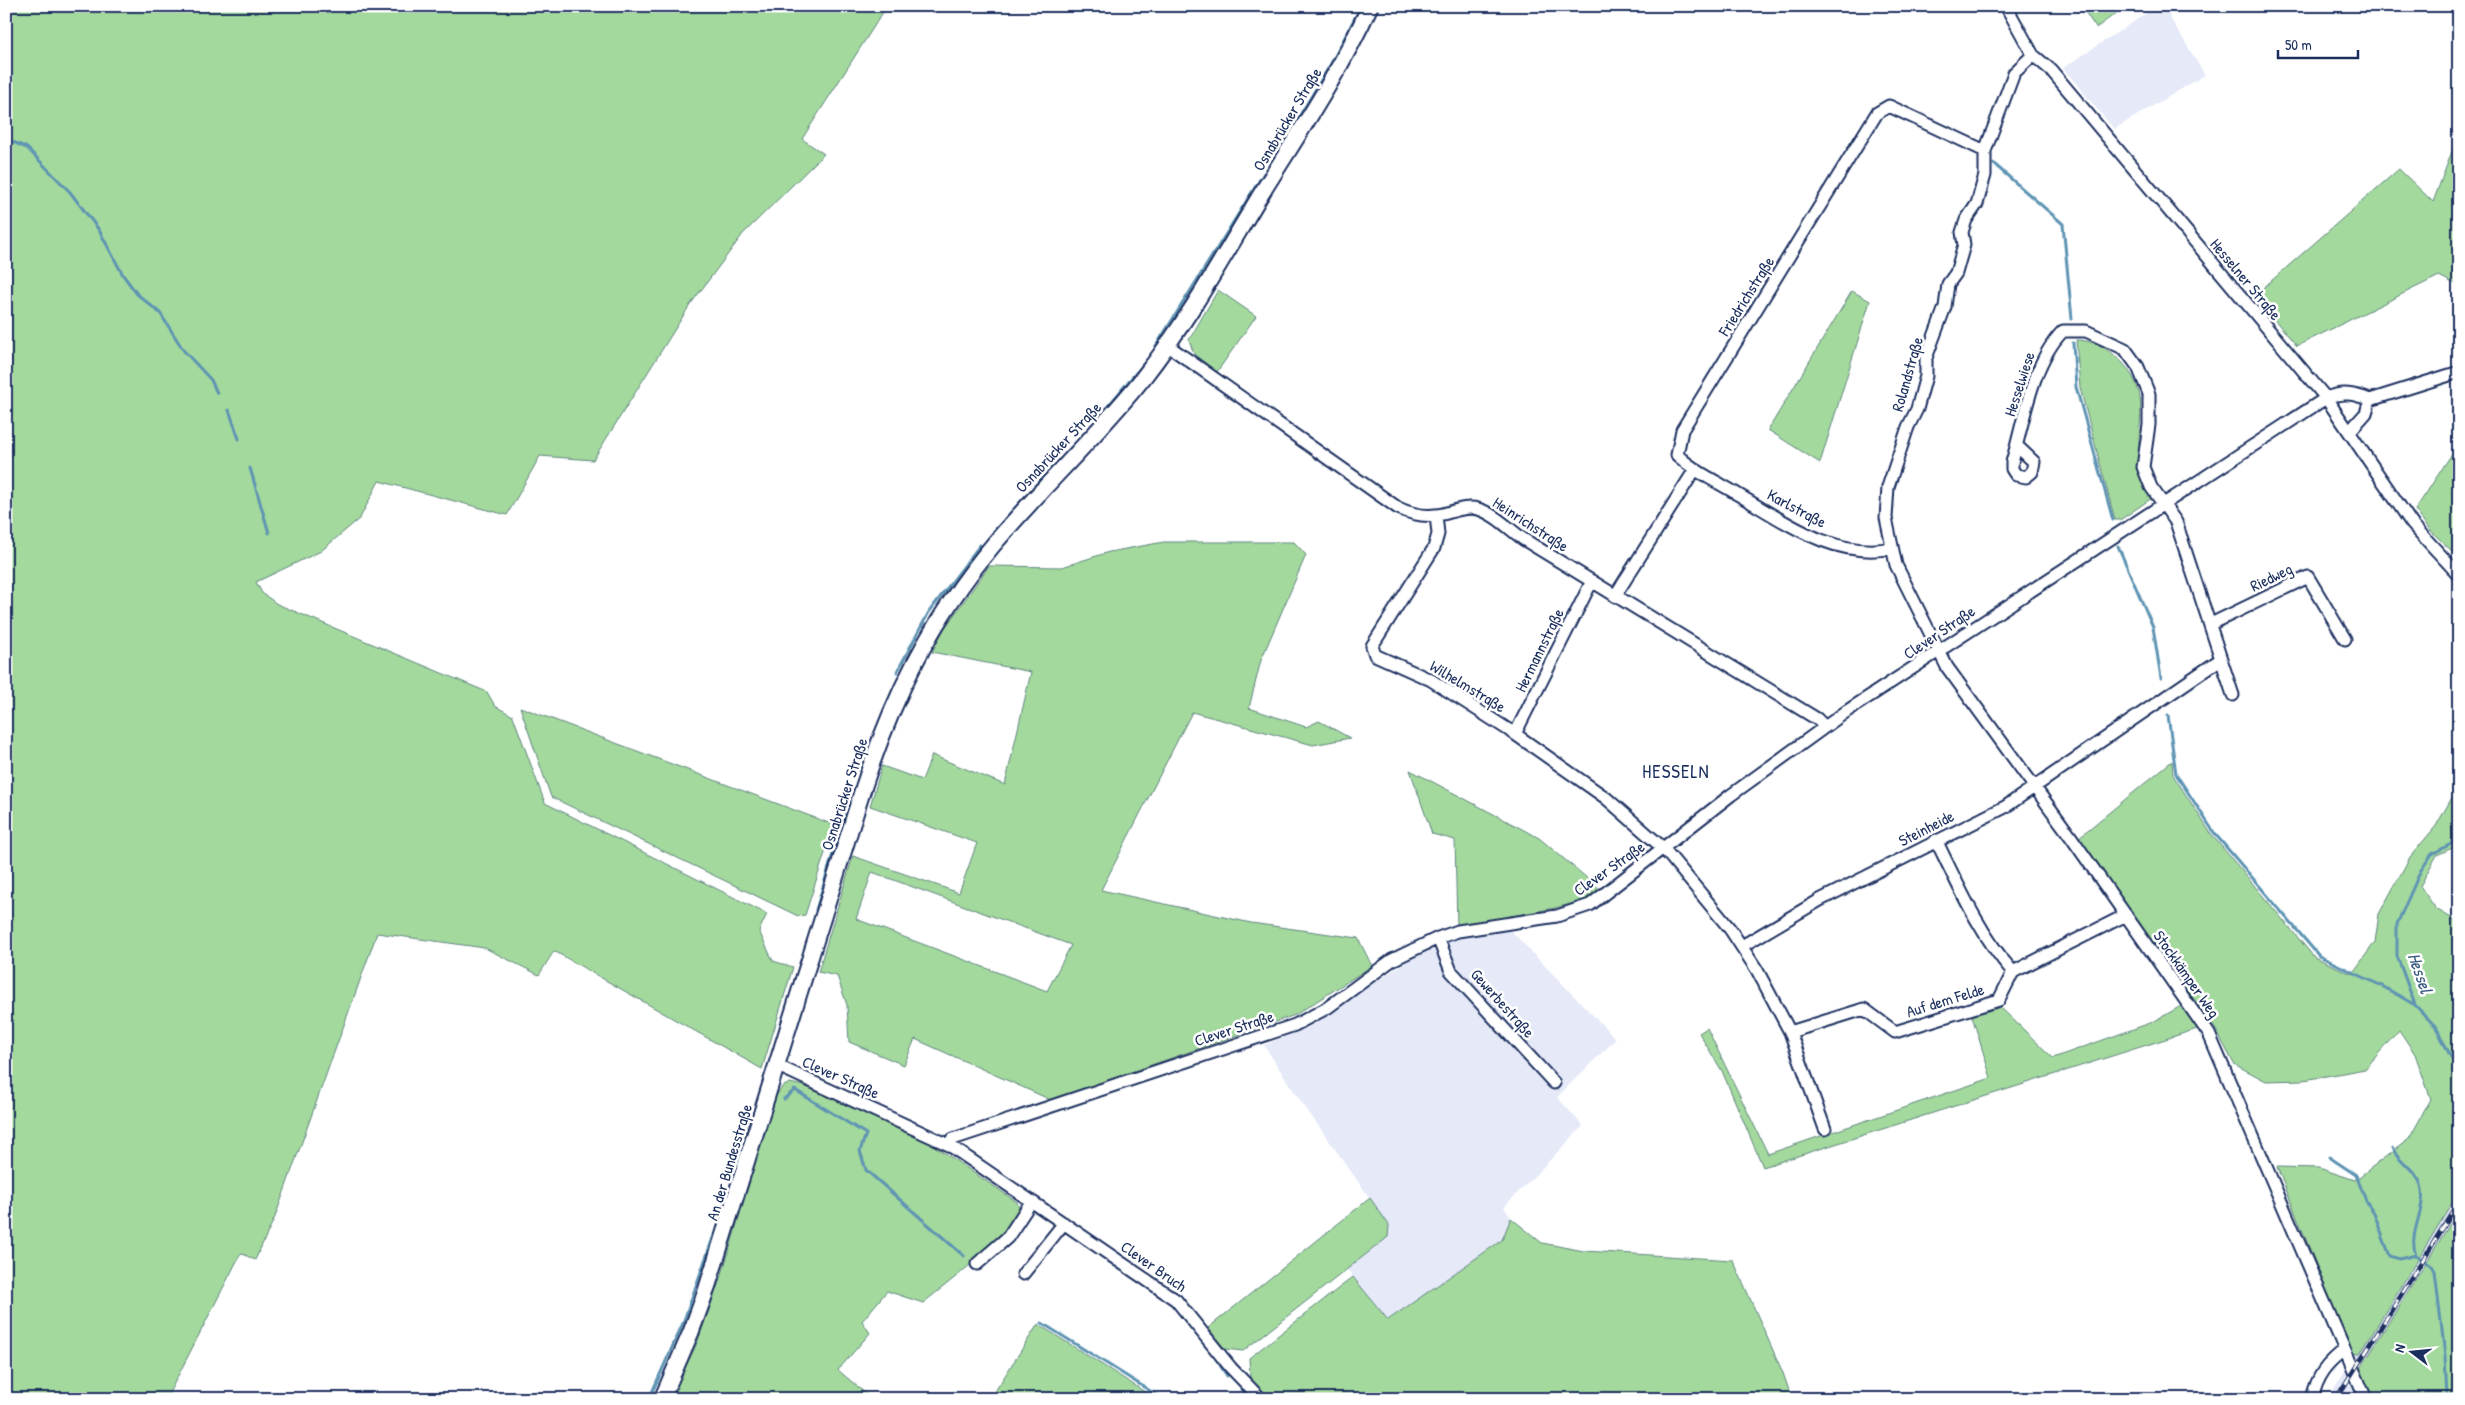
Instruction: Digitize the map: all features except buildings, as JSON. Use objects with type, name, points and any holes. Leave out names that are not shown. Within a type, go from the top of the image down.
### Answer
[{"type":"main road","name":"Osnabrücker Straße","points":[[819,933],[864,784],[887,718],[901,686],[936,624],[993,545],[1114,412],[1168,345],[1328,84],[1370,6]]},
{"type":"main road","name":"An der Bundesstraße","points":[[662,1399],[691,1332],[706,1291],[819,933]]},
{"type":"street","name":"Hesselner Straße","points":[[2006,6],[2033,55],[2051,70],[2326,398],[2412,524],[2459,575]]},
{"type":"street","name":"Rolandstraße","points":[[1940,651],[1896,565],[1886,518],[1886,495],[1908,427],[1917,409],[1926,376],[1926,358],[1945,307],[1948,284],[1956,273],[1964,245],[1962,232],[1966,220],[1977,204],[1985,175],[1986,151],[2014,73],[2033,55]]},
{"type":"street","name":"Friedrichstraße","points":[[1694,471],[1677,454],[1682,430],[1877,113],[1889,106],[1986,151]]},
{"type":"street","name":"Hesselwiese","points":[[2017,446],[2038,373],[2050,344],[2063,331],[2084,330],[2125,350],[2138,367],[2149,394],[2149,425],[2144,444],[2143,467],[2151,487],[2164,503]]},
{"type":"street","name":"Heinrichstraße","points":[[1168,345],[1398,508],[1415,514],[1436,516],[1450,511],[1475,508],[1490,514],[1523,539],[1817,718],[1825,726]]},
{"type":"street","points":[[2326,398],[2338,394],[2355,394],[2370,400],[2459,372]]},
{"type":"street","name":"Clever Straße","points":[[778,1066],[949,1144],[953,1139],[1296,1025],[1327,1008],[1392,960],[1438,938],[1458,932],[1557,916],[1590,905],[1731,795],[1825,726],[2326,398]]},
{"type":"street","points":[[2350,431],[2366,413],[2370,400]]},
{"type":"street","points":[[1616,596],[1694,471]]},
{"type":"street","name":"Karlstraße","points":[[1694,471],[1795,529],[1818,540],[1876,552],[1892,548]]},
{"type":"street","points":[[2164,503],[2176,522],[2233,695]]},
{"type":"street","name":"Wilhelmstraße","points":[[1436,516],[1438,534],[1434,548],[1372,646],[1375,655],[1431,680],[1515,734],[1606,798],[1664,849]]},
{"type":"street","name":"Riedweg","points":[[2211,624],[2308,578],[2345,639]]},
{"type":"street","name":"Hermannstraße","points":[[1515,734],[1592,581]]},
{"type":"street","name":"Stockkämper Weg","points":[[1940,651],[1947,667],[2035,787],[2209,1034],[2366,1399]]},
{"type":"street","name":"Steinheide","points":[[1742,946],[1820,900],[2004,807],[2221,659]]},
{"type":"street","points":[[1936,840],[1963,896],[2002,960],[2013,972],[2126,915]]},
{"type":"street","points":[[1664,849],[1742,946],[1790,1032],[1825,1129]]},
{"type":"street","name":"Gewerbestraße","points":[[1438,938],[1452,971],[1554,1083]]},
{"type":"street","name":"Auf dem Felde","points":[[1790,1032],[1864,1009],[1895,1032],[1999,1000],[2013,972]]},
{"type":"street","name":"Clever Bruch","points":[[949,1144],[1176,1300],[1231,1368],[1261,1399]]},
{"type":"street","points":[[977,1264],[1008,1237],[1031,1202]]},
{"type":"street","points":[[1023,1274],[1064,1223]]},
{"type":"street","points":[[2312,1399],[2320,1374],[2329,1362],[2345,1350]]},
{"type":"shaded area","points":[[2158,6],[2163,6],[2205,75],[2114,129],[2063,68]]},
{"type":"shaded area","points":[[1510,930],[1616,1039],[1557,1097],[1583,1126],[1504,1207],[1511,1218],[1502,1240],[1388,1320],[1347,1269],[1388,1237],[1389,1225],[1293,1090],[1264,1045],[1307,1028],[1333,1013],[1371,984],[1437,943]]},
{"type":"shaded area","points":[[2459,1192],[2459,1210],[2359,1370],[2352,1354],[2360,1353]]},
{"type":"shaded area","points":[[2346,1369],[2357,1392],[2356,1396],[2350,1399],[2344,1395],[2341,1399],[2328,1399]]},
{"type":"green space","points":[[6,6],[887,6],[802,139],[824,154],[743,234],[690,305],[593,460],[540,456],[507,515],[379,481],[360,518],[321,551],[256,582],[262,593],[277,604],[487,692],[495,706],[513,716],[545,803],[767,914],[759,931],[773,961],[793,967],[762,1069],[554,951],[539,975],[485,948],[377,933],[275,1217],[255,1260],[241,1253],[166,1399],[6,1399]]},
{"type":"green space","points":[[2081,6],[2126,6],[2096,28]]},
{"type":"green space","points":[[2459,133],[2459,286],[2439,276],[2297,346],[2254,296],[2399,169],[2433,202]]},
{"type":"green space","points":[[1218,290],[1256,316],[1217,372],[1194,354],[1189,340]]},
{"type":"green space","points":[[1852,291],[1870,301],[1820,463],[1768,430]]},
{"type":"green space","points":[[2076,340],[2098,345],[2108,350],[2117,358],[2132,376],[2140,397],[2139,466],[2152,498],[2120,520],[2115,520],[2080,388]]},
{"type":"green space","points":[[2459,443],[2459,558],[2430,530],[2415,510]]},
{"type":"green space","points":[[1164,542],[1294,542],[1306,555],[1261,660],[1249,708],[1306,727],[1319,721],[1350,738],[1313,745],[1192,712],[1101,890],[1251,923],[1358,938],[1372,966],[1295,1015],[1051,1100],[915,1039],[904,1065],[849,1042],[847,1005],[837,976],[818,972],[853,856],[959,893],[977,843],[870,806],[882,766],[922,780],[932,755],[1005,785],[1031,672],[932,652],[944,629],[989,566],[1062,567],[1109,552]],"holes":[[[872,872],[1071,945],[1047,991],[856,919]]]},
{"type":"green space","points":[[520,707],[834,825],[805,915],[798,916],[551,797]]},
{"type":"green space","points":[[2172,761],[2173,775],[2212,835],[2314,957],[2352,974],[2375,942],[2379,914],[2410,857],[2436,826],[2459,785],[2459,845],[2437,855],[2420,886],[2436,909],[2458,922],[2459,920],[2459,1192],[2360,1353],[2352,1354],[2277,1167],[2319,1168],[2355,1180],[2409,1139],[2431,1099],[2415,1054],[2399,1030],[2365,1069],[2304,1080],[2266,1081],[2234,1064],[2216,1030],[2078,838]]},
{"type":"green space","points":[[1410,770],[1539,838],[1600,889],[1585,900],[1555,908],[1457,926],[1455,840],[1432,834]]},
{"type":"green space","points":[[1999,1006],[2053,1058],[2153,1022],[2181,1006],[2197,1029],[1763,1167],[1722,1071],[1699,1033],[1707,1028],[1768,1154],[1991,1078],[1972,1016]]},
{"type":"green space","points":[[790,1083],[804,1086],[927,1141],[1017,1202],[1020,1211],[1010,1225],[987,1249],[923,1303],[887,1291],[862,1321],[870,1333],[838,1370],[872,1399],[670,1399],[697,1343],[722,1274],[775,1097],[782,1087]]},
{"type":"green space","points":[[1370,1198],[1389,1225],[1388,1237],[1243,1351],[1225,1349],[1208,1328]]},
{"type":"green space","points":[[2459,1210],[2459,1399],[2371,1399],[2359,1370]]},
{"type":"green space","points":[[1511,1218],[1542,1243],[1584,1251],[1733,1260],[1783,1373],[1792,1399],[1270,1399],[1250,1378],[1249,1358],[1353,1277],[1388,1320],[1502,1240]]},
{"type":"green space","points":[[1038,1324],[1156,1399],[990,1399]]},
{"type":"waterway","points":[[1273,160],[1332,62],[1361,6]]},
{"type":"waterway","points":[[6,139],[27,148],[70,192],[99,230],[123,275],[137,294],[160,313],[184,351],[211,380],[217,393]]},
{"type":"waterway","points":[[1994,164],[2063,224],[2072,319]]},
{"type":"waterway","points":[[1156,346],[1264,173]]},
{"type":"waterway","points":[[2073,343],[2076,387],[2113,520]]},
{"type":"waterway","points":[[1087,431],[1146,361]]},
{"type":"waterway","points":[[229,410],[239,439]]},
{"type":"waterway","points":[[1032,489],[1077,442]]},
{"type":"waterway","points":[[250,468],[269,533]]},
{"type":"waterway","points":[[994,531],[1026,496]]},
{"type":"waterway","points":[[897,672],[929,612],[980,545]]},
{"type":"waterway","points":[[2118,546],[2153,627],[2161,678]]},
{"type":"waterway","points":[[2168,715],[2176,774],[2215,834],[2319,956],[2382,986],[2415,1005]]},
{"type":"waterway","points":[[859,770],[862,764]]},
{"type":"waterway","points":[[841,827],[845,815]]},
{"type":"waterway","name":"Hessel","points":[[2459,833],[2451,844],[2432,854],[2421,870],[2397,924],[2397,956],[2415,1005],[2436,1027],[2459,1073]]},
{"type":"waterway","points":[[816,910],[837,841]]},
{"type":"waterway","points":[[784,1099],[795,1090],[866,1134],[860,1151],[866,1170],[964,1256]]},
{"type":"waterway","points":[[2392,1148],[2416,1175],[2421,1185],[2422,1203],[2414,1238],[2416,1255]]},
{"type":"waterway","points":[[2329,1157],[2356,1175],[2366,1201],[2373,1211],[2390,1256],[2399,1259],[2416,1255],[2433,1267],[2435,1271],[2445,1356],[2447,1399]]},
{"type":"waterway","points":[[649,1399],[683,1323],[714,1235]]},
{"type":"waterway","points":[[1101,1256],[1121,1270]]},
{"type":"waterway","points":[[1129,1275],[1165,1299]]},
{"type":"waterway","points":[[1042,1323],[1163,1399]]},
{"type":"waterway","points":[[1213,1354],[1227,1376]]},
{"type":"waterway","points":[[1241,1389],[1252,1399]]},
{"type":"waterway","points":[[1263,1394],[1268,1399]]},
{"type":"railway","points":[[2336,1399],[2459,1202]]},
{"type":"district","name":"HESSELN","points":[[1676,771]]}]
